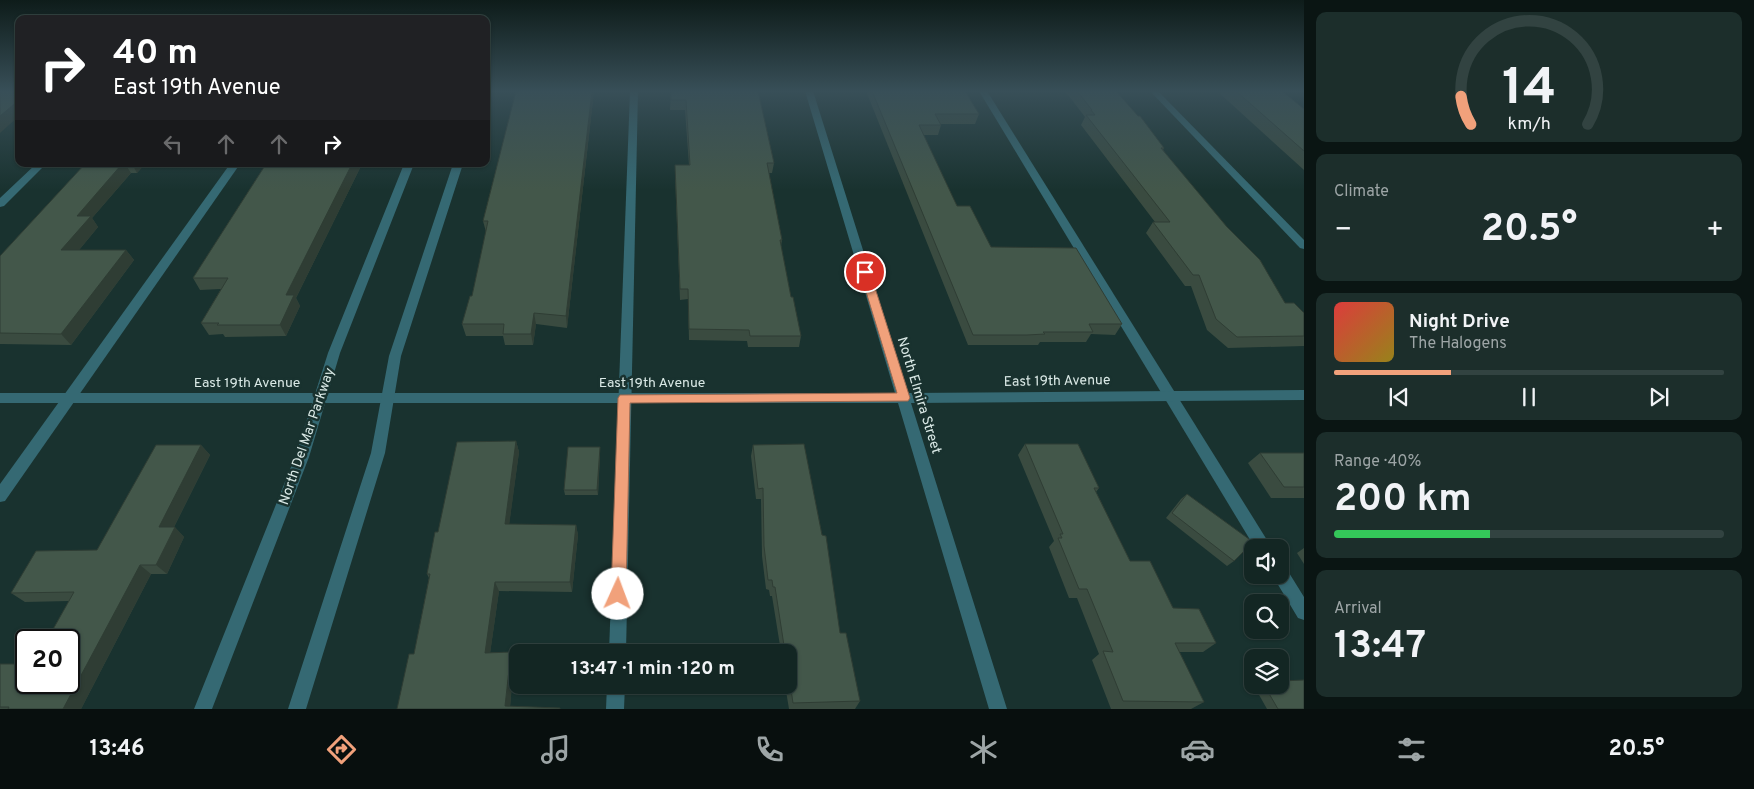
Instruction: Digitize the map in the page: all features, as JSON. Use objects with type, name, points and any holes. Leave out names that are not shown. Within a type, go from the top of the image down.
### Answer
[{"type":"street","points":[[617,644],[633,124]]},
{"type":"street","name":"North Elmira Street","points":[[819,124],[998,709]]},
{"type":"street","points":[[1003,124],[1258,539]]},
{"type":"street","points":[[1186,124],[1304,246]]},
{"type":"street","points":[[0,204],[38,167]]},
{"type":"street","points":[[0,496],[233,167]]},
{"type":"street","name":"North Del Mar Parkway","points":[[203,709],[302,457],[334,352],[408,167]]},
{"type":"street","points":[[297,709],[378,453],[395,356],[457,167]]},
{"type":"street","name":"East 19th Avenue","points":[[0,398],[904,398],[1304,395]]},
{"type":"street","points":[[1287,584],[1304,612]]},
{"type":"street","points":[[615,709],[616,694]]},
{"type":"building","points":[[508,124],[588,124],[566,316],[534,313],[531,334],[503,334],[504,324],[462,324],[470,296],[472,296],[488,221],[483,221]]},
{"type":"building","points":[[687,124],[765,124],[774,163],[767,163],[791,297],[793,297],[801,336],[750,336],[749,330],[689,329],[688,289],[680,289],[675,165],[690,165]]},
{"type":"building","points":[[886,124],[941,124],[919,125],[957,206],[970,206],[991,247],[1076,248],[1122,324],[1089,324],[1093,332],[973,335]]},
{"type":"building","points":[[1093,124],[1146,124],[1164,148],[1161,148],[1227,227],[1260,260],[1285,303],[1294,303],[1304,313],[1304,336],[1237,337],[1216,319],[1199,275],[1193,275],[1153,222],[1170,222]]},
{"type":"building","points":[[1273,124],[1304,124],[1304,151]]},
{"type":"building","points":[[82,167],[119,167],[77,216],[91,216],[61,250],[126,250],[61,334],[0,333],[0,256]]},
{"type":"building","points":[[264,167],[350,167],[286,295],[294,295],[280,325],[217,325],[219,323],[201,323],[228,278],[193,278]]},
{"type":"building","points":[[516,441],[505,524],[576,525],[570,582],[495,582],[485,653],[509,652],[505,706],[560,709],[397,709],[409,654],[414,654],[430,574],[427,574],[435,532],[438,532],[457,442]]},
{"type":"building","points":[[804,444],[822,535],[826,536],[840,633],[846,633],[860,701],[793,703],[792,694],[797,694],[797,644],[784,644],[775,587],[773,587],[772,580],[768,580],[764,546],[763,488],[758,489],[753,445]]},
{"type":"building","points":[[1025,444],[1078,444],[1099,488],[1094,488],[1130,561],[1150,561],[1173,608],[1199,609],[1216,643],[1175,643],[1204,702],[1123,701],[1103,651],[1113,652],[1087,589],[1079,589],[1058,538],[1062,538],[1060,534],[1063,534]]},
{"type":"building","points":[[156,445],[201,445],[159,527],[175,527],[156,565],[140,565],[80,677],[80,629],[53,629],[74,592],[11,593],[36,551],[97,550]]},
{"type":"building","points":[[568,447],[600,447],[597,490],[564,490]]},
{"type":"building","points":[[1260,453],[1304,453],[1304,487],[1284,487]]},
{"type":"building","points":[[1187,494],[1249,539],[1244,539],[1244,551],[1234,561],[1172,513]]},
{"type":"building","points":[[0,664],[15,664],[15,694],[71,694],[63,709],[8,709],[9,707],[0,707]]},
{"type":"building","points":[[1304,680],[1304,709],[1278,709],[1269,694],[1289,694],[1289,681]]},
{"type":"route","points":[[618,594],[624,398],[904,398],[865,272]]}]
